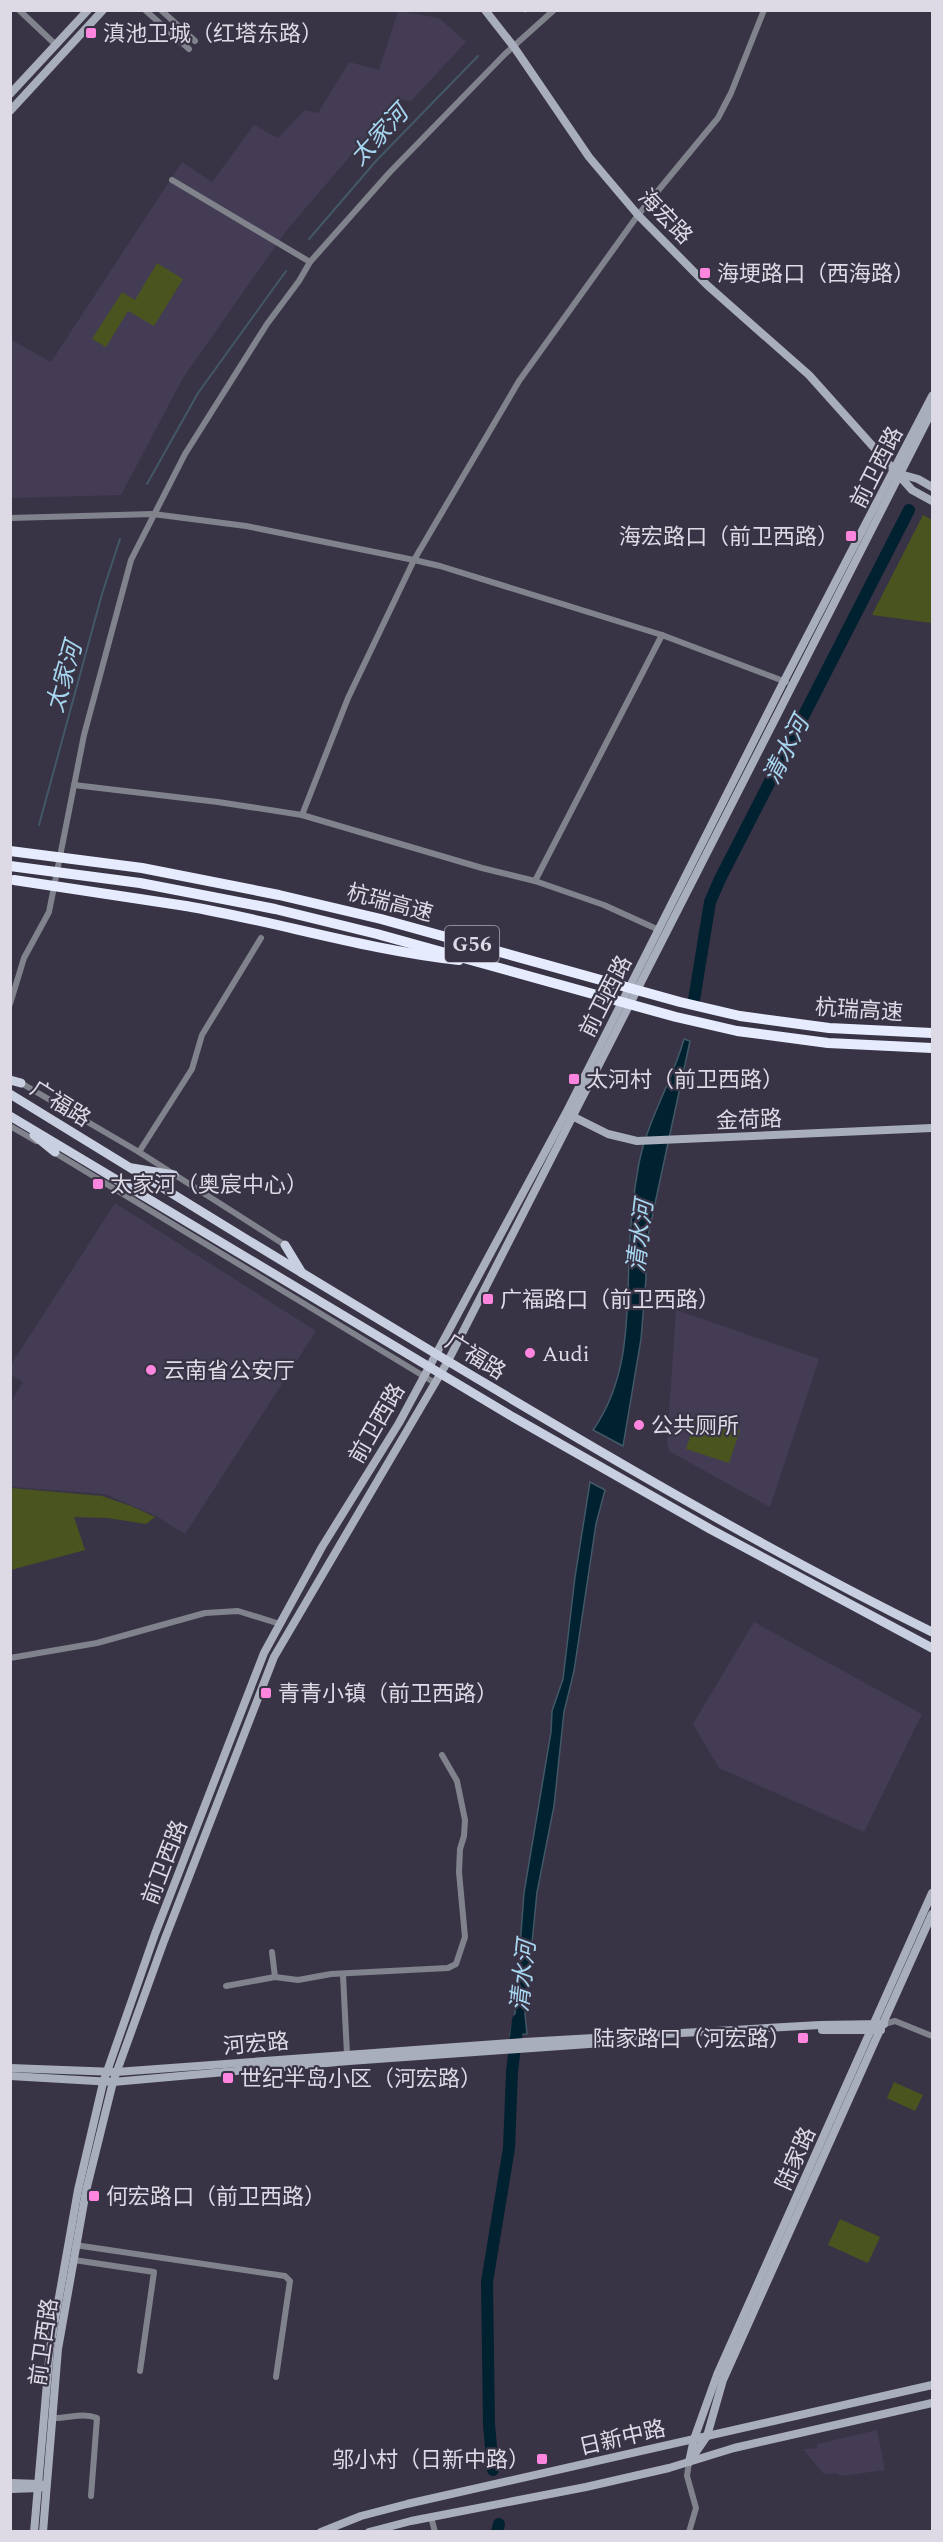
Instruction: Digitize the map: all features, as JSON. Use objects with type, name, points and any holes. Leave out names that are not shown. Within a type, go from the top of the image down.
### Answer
[{"type":"highway","name":"杭瑞高速","points":[[10,851],[142,868],[279,895],[740,1016],[839,1029],[933,1033]]},
{"type":"highway","name":"杭瑞高速","points":[[10,866],[140,883],[356,928],[687,1019],[737,1030],[828,1043],[933,1048]]},
{"type":"highway","points":[[12,880],[164,902],[272,923],[384,950],[489,965]]},
{"type":"main road","points":[[12,92],[88,10]]},
{"type":"main road","points":[[10,111],[103,10]]},
{"type":"main road","name":"海宏路","points":[[485,10],[514,47],[589,157],[638,215],[707,285],[808,375],[912,490],[933,501]]},
{"type":"main road","name":"前卫西路","points":[[43,2532],[40,2486],[50,2348],[86,2192],[108,2083],[106,2072],[151,1944],[264,1653],[322,1547],[399,1423],[566,1113],[897,472],[933,396]]},
{"type":"main road","name":"前卫西路","points":[[897,472],[933,411]]},
{"type":"main road","name":"海宏路","points":[[897,472],[933,486]]},
{"type":"main road","name":"前卫西路","points":[[108,2083],[116,2072],[274,1657],[448,1361],[788,683]]},
{"type":"main road","points":[[10,1080],[21,1083]]},
{"type":"main road","name":"广福路","points":[[10,1094],[521,1406],[707,1513],[933,1632]]},
{"type":"main road","name":"金荷路","points":[[572,1116],[608,1134],[637,1141],[756,1138],[933,1128]]},
{"type":"main road","points":[[11,1120],[55,1152]]},
{"type":"main road","name":"广福路","points":[[11,1120],[441,1372],[513,1417],[710,1529],[933,1648]]},
{"type":"main road","points":[[128,1167],[174,1175]]},
{"type":"main road","points":[[285,1245],[303,1275]]},
{"type":"main road","name":"陆家路","points":[[689,2462],[707,2436],[723,2380],[878,2027],[933,1893]]},
{"type":"main road","name":"陆家路","points":[[689,2462],[694,2439],[717,2375],[878,2027],[933,1914]]},
{"type":"main road","points":[[504,2046],[808,2025],[878,2027]]},
{"type":"main road","name":"河宏路","points":[[10,2068],[116,2072],[347,2054],[504,2046]]},
{"type":"main road","name":"河宏路","points":[[10,2076],[108,2083],[504,2046]]},
{"type":"main road","name":"前卫西路","points":[[34,2532],[52,2418],[58,2349],[74,2260],[73,2244]]},
{"type":"main road","name":"日新中路","points":[[321,2532],[361,2516],[406,2504],[933,2385]]},
{"type":"main road","name":"日新中路","points":[[369,2532],[431,2517],[586,2487],[689,2462],[734,2448],[933,2403]]},
{"type":"main road","points":[[10,2483],[40,2486]]},
{"type":"main road","points":[[10,2489],[40,2486]]},
{"type":"street","points":[[18,10],[56,45]]},
{"type":"street","points":[[145,10],[189,49]]},
{"type":"street","points":[[161,10],[195,41]]},
{"type":"street","points":[[10,1004],[24,958],[49,912],[92,704],[127,573],[153,514],[207,417],[310,262],[390,172],[554,10]]},
{"type":"street","points":[[302,815],[348,698],[414,560],[519,381],[638,215],[718,118],[731,93],[764,10]]},
{"type":"street","points":[[172,180],[310,262]]},
{"type":"street","points":[[10,518],[153,514],[246,526],[414,560],[662,635],[788,683]]},
{"type":"street","points":[[535,881],[662,635]]},
{"type":"street","points":[[74,785],[218,802],[302,815],[482,868],[535,881],[604,905],[659,930]]},
{"type":"street","points":[[139,1152],[192,1069],[202,1035],[261,938]]},
{"type":"street","points":[[21,1083],[139,1152],[285,1245]]},
{"type":"street","points":[[55,1152],[435,1383]]},
{"type":"street","points":[[10,1658],[97,1643],[205,1613],[238,1611],[280,1624]]},
{"type":"street","points":[[226,1986],[274,1977],[298,1980],[331,1974],[448,1968],[456,1964],[465,1937],[459,1872],[465,1820],[457,1781],[442,1755]]},
{"type":"street","points":[[272,1952],[274,1977]]},
{"type":"street","points":[[343,1975],[347,2054]]},
{"type":"street","points":[[878,2027],[895,2021],[933,2036]]},
{"type":"street","points":[[73,2244],[285,2276],[290,2281],[276,2377]]},
{"type":"street","points":[[74,2260],[154,2272],[140,2371]]},
{"type":"street","points":[[52,2418],[63,2419],[75,2415],[97,2418],[92,2496]]},
{"type":"street","points":[[689,2462],[687,2476],[696,2508],[689,2532]]},
{"type":"street","points":[[431,2517],[435,2532]]},
{"type":"shaded area","points":[[398,11],[439,18],[466,42],[411,101],[399,99],[286,231],[183,378],[121,495],[11,498],[10,339],[51,362],[182,162],[212,182],[254,125],[278,138],[305,110],[318,113],[349,62],[379,70]]},
{"type":"shaded area","name":"云南省公安厅","points":[[115,1203],[316,1331],[185,1534],[156,1516],[105,1494],[11,1487],[11,1402],[23,1382],[11,1375],[11,1365]]},
{"type":"shaded area","points":[[676,1310],[819,1359],[770,1507],[669,1451],[667,1443]]},
{"type":"shaded area","points":[[754,1622],[922,1714],[864,1832],[719,1768],[693,1724]]},
{"type":"shaded area","points":[[877,2430],[885,2470],[841,2476],[837,2473],[824,2474],[803,2449],[817,2448],[817,2444]]},
{"type":"green space","points":[[157,263],[183,279],[154,326],[128,311],[106,347],[92,339],[122,292],[135,300]]},
{"type":"green space","points":[[923,515],[932,520],[932,623],[872,615]]},
{"type":"green space","points":[[697,1416],[740,1430],[729,1463],[686,1449]]},
{"type":"green space","points":[[11,1488],[102,1496],[155,1517],[146,1524],[108,1518],[74,1517],[85,1550],[11,1570]]},
{"type":"green space","points":[[894,2082],[923,2095],[915,2111],[887,2098]]},
{"type":"green space","points":[[840,2219],[880,2237],[868,2263],[828,2245]]},
{"type":"water","points":[[684,1039],[690,1041],[645,1250],[646,1278],[641,1339],[623,1446],[593,1430],[614,1390],[624,1348],[629,1247],[639,1163],[648,1132]]},
{"type":"water","points":[[590,1482],[605,1490],[596,1524],[574,1671],[564,1712],[554,1806],[537,1892],[525,2014],[527,2034],[510,2035],[515,2013],[524,1893],[551,1732],[552,1711],[563,1679],[575,1577]]},
{"type":"waterway","name":"太家河","points":[[309,239],[376,161],[478,56]]},
{"type":"waterway","name":"太家河","points":[[147,484],[198,393],[286,271]]},
{"type":"waterway","name":"清水河","points":[[694,1000],[710,902],[720,879],[909,510]]},
{"type":"waterway","name":"太家河","points":[[39,825],[102,594],[120,539]]},
{"type":"waterway","name":"清水河","points":[[493,2470],[489,2424],[487,2282],[509,2148],[512,2072],[518,2020]]},
{"type":"waterway","name":"清水河","points":[[497,2532],[499,2524]]},
{"type":"place","name":"滇池卫城（红塔东路）","points":[[91,33]]},
{"type":"place","name":"海埂路口（西海路）","points":[[705,273]]},
{"type":"place","name":"海宏路口（前卫西路）","points":[[851,536]]},
{"type":"place","name":"太河村（前卫西路）","points":[[574,1079]]},
{"type":"place","name":"太家河（奥宸中心）","points":[[98,1184]]},
{"type":"place","name":"广福路口（前卫西路）","points":[[488,1299]]},
{"type":"place","name":"Audi","points":[[530,1353]]},
{"type":"place","name":"云南省公安厅","points":[[151,1370]]},
{"type":"place","name":"公共厕所","points":[[639,1425]]},
{"type":"place","name":"青青小镇（前卫西路）","points":[[266,1693]]},
{"type":"place","name":"陆家路口（河宏路）","points":[[803,2038]]},
{"type":"place","name":"世纪半岛小区（河宏路）","points":[[228,2078]]},
{"type":"place","name":"何宏路口（前卫西路）","points":[[94,2196]]},
{"type":"place","name":"邬小村（日新中路）","points":[[542,2459]]}]
